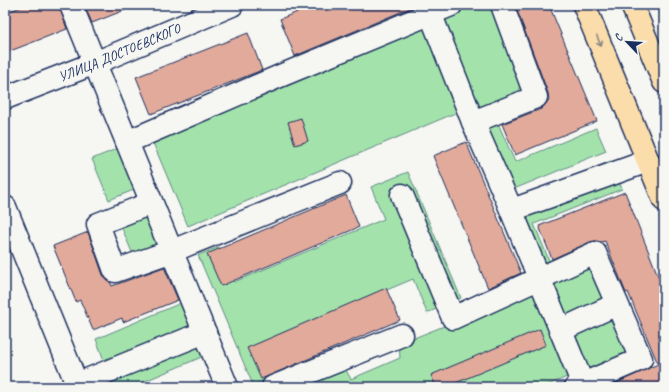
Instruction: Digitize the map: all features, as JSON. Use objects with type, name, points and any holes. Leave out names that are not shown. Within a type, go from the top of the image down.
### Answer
[{"type":"main road","points":[[584,5],[664,200]]},
{"type":"main road","points":[[632,5],[664,82]]},
{"type":"street","points":[[72,5],[151,203],[227,387]]},
{"type":"street","name":"УЛИЦА ДОСТОЕВСКОГО","points":[[5,98],[95,63],[232,5]]},
{"type":"street","points":[[127,142],[280,76],[428,9],[451,5]]},
{"type":"street","points":[[473,122],[536,97],[502,5]]},
{"type":"street","points":[[402,195],[453,318],[540,278],[595,253],[641,359],[581,386],[540,278],[473,122],[428,9]]},
{"type":"street","points":[[512,210],[648,161]]},
{"type":"street","points":[[151,203],[98,224],[115,271],[172,251],[340,183]]},
{"type":"street","points":[[5,207],[78,386],[205,332]]},
{"type":"street","points":[[561,330],[617,304]]},
{"type":"street","points":[[273,387],[402,335]]},
{"type":"green space","points":[[467,5],[493,5],[527,92],[477,111],[440,16]]},
{"type":"green space","points":[[423,23],[460,111],[188,226],[151,138]]},
{"type":"green space","points":[[497,121],[515,162],[596,128],[606,151],[509,191],[483,127]]},
{"type":"green space","points":[[136,141],[153,182],[109,200],[92,159]]},
{"type":"green space","points":[[611,161],[622,189],[534,224],[551,265],[541,269],[514,200]]},
{"type":"green space","points":[[408,172],[461,298],[427,313],[413,279],[260,343],[274,376],[253,385],[198,255],[219,247],[234,282],[384,219],[371,187]]},
{"type":"green space","points":[[160,196],[177,239],[134,257],[116,214]]},
{"type":"green space","points":[[591,262],[608,303],[564,321],[547,280]]},
{"type":"green space","points":[[532,291],[567,377],[543,387],[294,387],[344,367],[351,379],[400,358],[399,344]]},
{"type":"green space","points":[[188,300],[211,353],[131,387],[114,387],[96,339]]},
{"type":"green space","points":[[612,314],[629,355],[585,373],[568,332]]},
{"type":"building","points":[[26,5],[59,5],[67,29],[5,53],[5,13]]},
{"type":"building","points":[[84,5],[135,5],[135,6],[92,23]]},
{"type":"building","points":[[315,5],[415,6],[295,56],[280,19]]},
{"type":"building","points":[[515,5],[549,5],[597,121],[515,155],[502,124],[541,109],[549,100],[548,93]]},
{"type":"building","points":[[248,33],[262,70],[151,114],[136,77]]},
{"type":"building","points":[[301,118],[308,141],[295,145],[288,122]]},
{"type":"building","points":[[466,142],[521,273],[488,288],[433,156]]},
{"type":"building","points":[[625,192],[664,291],[664,387],[608,387],[658,364],[628,292],[626,293],[605,241],[590,242],[552,259],[539,226]]},
{"type":"building","points":[[346,195],[359,227],[221,286],[207,254]]},
{"type":"building","points":[[88,232],[103,275],[112,286],[164,267],[178,300],[123,322],[122,318],[93,330],[80,300],[76,302],[53,246]]},
{"type":"building","points":[[386,288],[400,320],[261,379],[247,348]]},
{"type":"building","points":[[540,329],[546,345],[446,387],[436,387],[431,375]]}]
